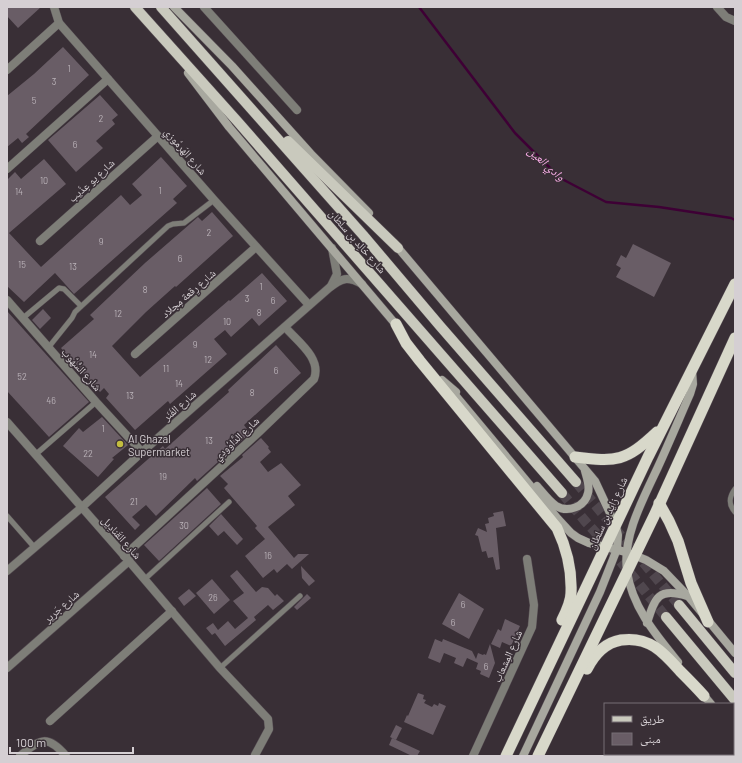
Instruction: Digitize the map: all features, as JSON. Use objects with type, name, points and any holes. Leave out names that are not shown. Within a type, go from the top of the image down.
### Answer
[{"type":"highway","name":"شارع زايد بن سلطان","points":[[505,756],[611,548],[616,526],[648,457],[735,284]]},
{"type":"highway","points":[[396,324],[406,343],[420,361],[557,528],[564,548],[569,569],[571,594],[567,611],[512,730],[505,756]]},
{"type":"highway","points":[[538,756],[627,572],[630,554],[659,503],[735,338]]},
{"type":"highway","points":[[575,457],[608,460],[620,458],[631,454],[638,449],[663,426]]},
{"type":"highway","points":[[659,503],[669,520],[678,541],[691,583],[708,622]]},
{"type":"highway","points":[[545,756],[592,660],[606,645],[617,641],[629,639],[649,643],[670,660],[707,700]]},
{"type":"main road","name":"شارع خالِد بن سلطان","points":[[135,7],[238,122],[562,493]]},
{"type":"main road","name":"شارع خالِد بن سلطان","points":[[161,7],[363,235],[576,482]]},
{"type":"main road","points":[[174,7],[232,66],[311,154],[371,216],[595,481],[616,526]]},
{"type":"main road","points":[[157,32],[229,127],[481,425],[563,526],[578,538],[654,563],[664,571],[688,596],[708,622],[731,645],[735,653]]},
{"type":"main road","points":[[186,36],[218,67],[284,138],[398,248]]},
{"type":"main road","points":[[630,554],[640,506],[690,394],[693,384],[692,369]]},
{"type":"main road","points":[[442,380],[472,407],[544,494],[557,506],[568,509],[574,508],[579,506],[587,498],[589,487],[584,468]]},
{"type":"main road","points":[[523,756],[600,592],[611,548]]},
{"type":"main road","points":[[627,572],[631,588],[647,623],[707,700]]},
{"type":"main road","points":[[647,623],[652,608],[657,599],[663,594],[676,592],[688,596]]},
{"type":"main road","points":[[679,605],[735,673]]},
{"type":"main road","points":[[666,617],[735,700]]},
{"type":"street","name":"شارع الهَرمُوزي","points":[[54,7],[59,23],[214,200],[309,305]]},
{"type":"street","points":[[204,7],[297,110]]},
{"type":"street","points":[[717,7],[726,17],[735,21]]},
{"type":"street","points":[[7,70],[59,23]]},
{"type":"street","points":[[7,168],[108,79]]},
{"type":"street","name":"شارع يو عِذَيب","points":[[40,241],[158,136]]},
{"type":"street","name":"شارع رِقعة مِجلاد","points":[[135,354],[256,247]]},
{"type":"street","points":[[330,288],[337,274],[332,248]]},
{"type":"street","name":"شارع الفَنَر","points":[[7,571],[81,508],[284,326],[330,288],[345,279],[352,279],[362,284]]},
{"type":"street","name":"شارع السُّهُوب","points":[[7,300],[48,348],[142,452]]},
{"type":"street","name":"شارع الدَّاوُودِي","points":[[127,559],[314,379],[316,373],[315,361],[284,326]]},
{"type":"street","name":"شارع القَنادِيل","points":[[7,422],[145,579],[220,668],[268,719],[269,730],[255,755]]},
{"type":"street","name":"شارع جَرير","points":[[7,668],[127,559]]},
{"type":"street","name":"شارع المِشعاب","points":[[473,756],[532,627],[534,605],[527,559]]},
{"type":"street","points":[[50,721],[172,611]]},
{"type":"street","points":[[20,756],[34,744],[42,741],[57,745],[66,756]]},
{"type":"lane","points":[[48,348],[81,306],[168,226],[184,223],[214,200]]},
{"type":"lane","points":[[23,318],[59,288],[64,289],[81,306]]},
{"type":"lane","points":[[36,455],[96,402]]},
{"type":"lane","points":[[735,489],[730,497],[730,501],[735,512]]},
{"type":"lane","points":[[145,579],[229,502]]},
{"type":"lane","points":[[7,516],[35,548]]},
{"type":"lane","points":[[220,668],[300,596]]},
{"type":"building","points":[[7,7],[41,7],[18,28],[7,16]]},
{"type":"building","points":[[63,47],[89,75],[26,134],[29,137],[22,143],[18,138],[7,147],[7,96],[34,74]]},
{"type":"building","points":[[100,95],[118,115],[112,120],[115,124],[96,141],[103,148],[76,172],[48,140]]},
{"type":"building","points":[[161,157],[187,186],[173,199],[177,203],[74,294],[55,273],[24,302],[7,286],[7,180],[15,172],[21,179],[44,159],[66,184],[9,233],[41,267],[121,195],[130,205],[142,195],[132,184]]},
{"type":"building","points":[[212,212],[233,236],[146,312],[112,346],[140,377],[262,273],[287,301],[259,326],[252,318],[231,337],[225,330],[214,339],[227,354],[170,404],[168,401],[135,430],[106,398],[109,394],[104,388],[100,392],[61,348],[94,319],[90,315],[145,263],[198,217],[202,221]]},
{"type":"building","points":[[633,244],[671,263],[654,297],[616,277],[621,268],[616,265],[621,255],[626,258]]},
{"type":"building","points":[[43,309],[51,318],[40,329],[32,320]]},
{"type":"building","points":[[7,311],[89,402],[49,437],[7,391]]},
{"type":"building","points":[[276,345],[301,373],[244,425],[250,433],[197,481],[195,478],[156,516],[146,505],[132,517],[140,525],[135,530],[105,497],[163,446],[165,449],[229,392],[228,390]]},
{"type":"building","points":[[102,417],[128,445],[112,458],[114,459],[98,477],[63,446],[79,428],[83,432]]},
{"type":"building","points":[[261,438],[269,447],[268,448],[271,452],[260,462],[268,472],[281,463],[301,485],[288,496],[295,505],[268,527],[294,558],[298,554],[309,554],[292,569],[287,564],[277,573],[274,569],[263,578],[245,556],[265,539],[255,528],[257,526],[224,488],[228,484],[220,476],[243,457],[242,455]]},
{"type":"building","points":[[207,488],[221,504],[159,561],[144,545]]},
{"type":"building","points":[[503,511],[506,526],[496,528],[500,569],[496,570],[493,557],[488,558],[486,551],[482,552],[478,536],[475,535],[478,528],[487,532],[485,524],[489,523],[488,518],[494,516],[493,513]]},
{"type":"building","points":[[221,514],[243,539],[237,545],[224,531],[218,536],[209,526]]},
{"type":"building","points":[[301,566],[315,581],[309,586],[302,578]]},
{"type":"building","points":[[237,570],[256,592],[262,587],[268,588],[275,596],[277,594],[284,601],[273,610],[268,605],[254,617],[256,620],[225,646],[215,633],[212,635],[206,628],[213,623],[218,630],[228,621],[235,629],[248,618],[233,601],[244,593],[230,576]]},
{"type":"building","points":[[212,579],[230,600],[214,614],[196,593]]},
{"type":"building","points":[[189,589],[196,596],[184,606],[178,598]]},
{"type":"building","points":[[459,593],[484,609],[469,639],[442,624]]},
{"type":"building","points":[[307,594],[311,598],[297,610],[294,607]]},
{"type":"building","points":[[505,619],[520,626],[511,646],[502,642],[500,648],[491,644],[498,629],[501,631]]},
{"type":"building","points":[[435,639],[442,642],[443,639],[472,651],[476,659],[478,653],[486,655],[490,644],[495,663],[489,678],[480,674],[481,671],[476,669],[478,663],[467,658],[463,667],[454,663],[456,658],[444,653],[440,663],[428,658]]},
{"type":"building","points":[[418,693],[424,695],[423,699],[426,700],[424,703],[432,707],[434,704],[438,706],[439,703],[446,706],[433,735],[404,722]]},
{"type":"building","points":[[396,725],[402,728],[396,740],[390,737]]},
{"type":"building","points":[[392,738],[420,751],[417,756],[412,756],[389,745]]},
{"type":"waterway","name":"وادي العين","points":[[419,7],[515,133],[560,178],[606,202],[659,207],[731,218],[735,220]]},
{"type":"tunnel","points":[[576,482],[679,605]]},
{"type":"tunnel","points":[[562,493],[666,617]]},
{"type":"place","name":"Al Ghazal Supermarket","points":[[120,444]]}]
